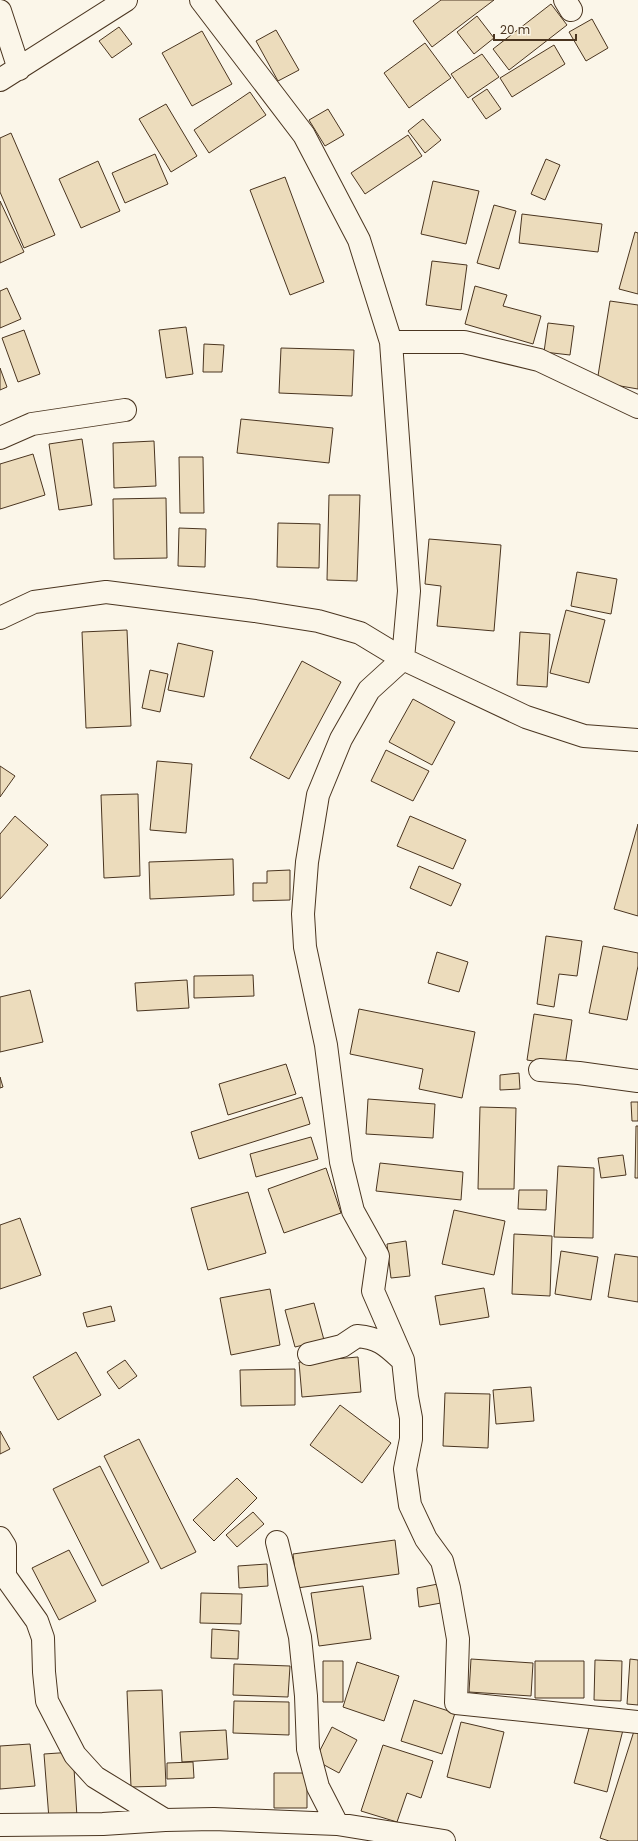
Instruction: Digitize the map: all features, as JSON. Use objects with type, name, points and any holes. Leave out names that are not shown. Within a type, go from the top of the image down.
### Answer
[{"type":"street","points":[[0,80],[126,0]]},
{"type":"street","points":[[201,0],[304,134],[359,240],[391,342],[408,591],[403,659],[369,690],[341,739],[318,795],[307,862],[303,914],[305,947],[326,1045],[341,1162],[353,1211],[378,1256],[373,1291],[403,1360],[411,1418],[411,1439],[405,1469],[406,1486],[410,1505],[426,1539],[442,1561],[449,1588],[458,1639],[456,1703],[638,1722]]},
{"type":"street","points":[[0,11],[19,69]]},
{"type":"street","points":[[391,342],[464,342],[539,360],[638,407]]},
{"type":"street","points":[[0,438],[32,424],[125,410]]},
{"type":"street","points":[[0,618],[34,602],[106,592],[318,621],[360,633],[403,659],[526,717],[584,736],[638,740]]},
{"type":"street","points":[[540,1070],[580,1073],[638,1081]]},
{"type":"street","points":[[309,1354],[342,1346],[356,1336],[372,1338],[385,1344],[403,1360]]},
{"type":"street","points":[[0,1538],[5,1546],[5,1576],[37,1621],[43,1638],[47,1701],[75,1755],[95,1777],[165,1820]]},
{"type":"street","points":[[277,1542],[300,1637],[306,1696],[308,1749],[318,1787],[337,1824]]},
{"type":"street","points":[[0,1826],[34,1833],[103,1824],[165,1820],[214,1819],[337,1824],[444,1841]]},
{"type":"building","points":[[441,0],[494,0],[432,47],[413,21]]},
{"type":"building","points":[[551,4],[567,25],[509,70],[493,49]]},
{"type":"building","points":[[477,16],[494,38],[474,54],[457,32]]},
{"type":"building","points":[[592,19],[608,48],[586,61],[569,32]]},
{"type":"building","points":[[119,27],[132,44],[112,58],[99,41]]},
{"type":"building","points":[[276,30],[299,70],[278,81],[256,41]]},
{"type":"building","points":[[202,31],[232,84],[192,106],[162,53]]},
{"type":"building","points":[[425,43],[451,78],[409,108],[384,73]]},
{"type":"building","points":[[554,45],[565,64],[512,97],[500,78]]},
{"type":"building","points":[[482,54],[499,77],[468,98],[451,74]]},
{"type":"building","points":[[487,89],[501,109],[486,119],[472,99]]},
{"type":"building","points":[[250,92],[266,115],[209,153],[194,130]]},
{"type":"building","points":[[166,104],[197,156],[171,172],[139,119]]},
{"type":"building","points":[[328,109],[344,135],[325,146],[309,120]]},
{"type":"building","points":[[423,119],[441,140],[425,153],[408,131]]},
{"type":"building","points":[[11,133],[55,235],[24,248],[0,192],[0,138]]},
{"type":"building","points":[[408,135],[422,156],[365,194],[351,173]]},
{"type":"building","points":[[155,154],[168,184],[125,203],[112,173]]},
{"type":"building","points":[[546,159],[560,165],[545,200],[531,194]]},
{"type":"building","points":[[98,161],[120,211],[81,228],[59,179]]},
{"type":"building","points":[[285,177],[324,282],[290,295],[250,190]]},
{"type":"building","points":[[433,181],[479,191],[466,244],[421,234]]},
{"type":"building","points":[[0,201],[24,252],[0,263]]},
{"type":"building","points":[[494,205],[516,211],[499,269],[477,263]]},
{"type":"building","points":[[522,214],[602,224],[598,252],[519,243]]},
{"type":"building","points":[[635,232],[638,233],[638,294],[619,289]]},
{"type":"building","points":[[432,261],[467,265],[461,310],[426,305]]},
{"type":"building","points":[[475,286],[507,295],[503,306],[541,316],[533,344],[465,324]]},
{"type":"building","points":[[7,288],[21,319],[0,328],[0,291]]},
{"type":"building","points":[[610,301],[638,305],[638,389],[597,382]]},
{"type":"building","points":[[548,323],[574,326],[570,355],[544,352]]},
{"type":"building","points":[[186,327],[193,374],[166,378],[159,330]]},
{"type":"building","points":[[24,330],[40,374],[18,382],[2,338]]},
{"type":"building","points":[[204,344],[224,345],[222,372],[203,372]]},
{"type":"building","points":[[281,348],[354,350],[352,396],[279,393]]},
{"type":"building","points":[[0,368],[7,387],[0,390]]},
{"type":"building","points":[[241,419],[333,428],[329,463],[237,453]]},
{"type":"building","points":[[82,439],[92,505],[59,510],[49,444]]},
{"type":"building","points":[[154,441],[156,486],[114,488],[113,443]]},
{"type":"building","points":[[33,454],[45,495],[0,509],[0,464]]},
{"type":"building","points":[[179,457],[203,457],[204,513],[180,513]]},
{"type":"building","points":[[329,495],[360,495],[357,581],[327,580]]},
{"type":"building","points":[[166,498],[167,558],[114,559],[113,499]]},
{"type":"building","points":[[278,523],[320,524],[319,568],[277,567]]},
{"type":"building","points":[[179,528],[206,529],[205,567],[178,566]]},
{"type":"building","points":[[429,539],[501,545],[494,631],[437,626],[441,586],[425,584]]},
{"type":"building","points":[[577,572],[617,579],[611,614],[571,606]]},
{"type":"building","points":[[566,610],[605,620],[589,683],[550,673]]},
{"type":"building","points":[[127,630],[131,726],[86,728],[82,632]]},
{"type":"building","points":[[520,632],[550,634],[547,687],[517,685]]},
{"type":"building","points":[[178,643],[213,651],[204,697],[168,690]]},
{"type":"building","points":[[302,661],[341,682],[289,779],[250,758]]},
{"type":"building","points":[[150,670],[168,674],[160,712],[142,708]]},
{"type":"building","points":[[413,699],[455,722],[432,765],[389,742]]},
{"type":"building","points":[[386,750],[429,771],[413,801],[371,781]]},
{"type":"building","points":[[157,761],[192,764],[186,833],[150,830]]},
{"type":"building","points":[[0,766],[15,776],[0,797]]},
{"type":"building","points":[[138,794],[140,876],[104,878],[101,795]]},
{"type":"building","points":[[15,816],[48,845],[0,899],[0,834]]},
{"type":"building","points":[[410,816],[466,840],[453,869],[397,846]]},
{"type":"building","points":[[638,824],[638,916],[614,909]]},
{"type":"building","points":[[233,859],[234,895],[150,899],[149,862]]},
{"type":"building","points":[[419,866],[461,884],[451,906],[410,888]]},
{"type":"building","points":[[290,870],[290,900],[253,901],[253,883],[267,883],[267,871]]},
{"type":"building","points":[[546,936],[582,941],[577,976],[559,974],[554,1007],[537,1004]]},
{"type":"building","points":[[603,946],[638,953],[638,966],[627,1020],[589,1013]]},
{"type":"building","points":[[437,952],[468,962],[459,992],[428,983]]},
{"type":"building","points":[[253,975],[254,996],[194,998],[194,976]]},
{"type":"building","points":[[187,980],[189,1008],[137,1011],[135,983]]},
{"type":"building","points":[[30,990],[43,1042],[0,1052],[0,997]]},
{"type":"building","points":[[359,1009],[475,1032],[462,1098],[419,1089],[423,1069],[350,1054]]},
{"type":"building","points":[[534,1014],[572,1020],[565,1066],[527,1060]]},
{"type":"building","points":[[286,1064],[296,1094],[228,1115],[219,1084]]},
{"type":"building","points":[[519,1073],[520,1089],[500,1090],[500,1075]]},
{"type":"building","points":[[0,1077],[3,1087],[0,1088]]},
{"type":"building","points":[[302,1097],[310,1124],[199,1159],[191,1132]]},
{"type":"building","points":[[368,1099],[435,1104],[433,1138],[366,1134]]},
{"type":"building","points":[[631,1102],[638,1102],[638,1121],[632,1121]]},
{"type":"building","points":[[480,1107],[516,1108],[514,1189],[478,1189]]},
{"type":"building","points":[[636,1126],[638,1126],[638,1178],[635,1178]]},
{"type":"building","points":[[311,1137],[318,1159],[256,1177],[250,1154]]},
{"type":"building","points":[[623,1155],[626,1175],[601,1178],[598,1158]]},
{"type":"building","points":[[380,1163],[463,1172],[461,1200],[376,1191]]},
{"type":"building","points":[[558,1166],[594,1168],[593,1238],[554,1237]]},
{"type":"building","points":[[326,1168],[341,1213],[284,1233],[268,1189]]},
{"type":"building","points":[[519,1190],[547,1190],[546,1210],[518,1209]]},
{"type":"building","points":[[248,1192],[266,1253],[208,1270],[191,1208]]},
{"type":"building","points":[[454,1210],[505,1221],[494,1275],[442,1264]]},
{"type":"building","points":[[20,1218],[41,1275],[0,1289],[0,1225]]},
{"type":"building","points":[[514,1234],[552,1236],[550,1296],[512,1294]]},
{"type":"building","points":[[406,1241],[410,1276],[391,1278],[387,1244]]},
{"type":"building","points":[[561,1251],[598,1257],[591,1300],[555,1294]]},
{"type":"building","points":[[615,1254],[638,1257],[638,1302],[608,1297]]},
{"type":"building","points":[[484,1288],[489,1317],[440,1325],[435,1296]]},
{"type":"building","points":[[270,1289],[280,1345],[231,1355],[220,1298]]},
{"type":"building","points":[[314,1303],[324,1340],[295,1347],[285,1310]]},
{"type":"building","points":[[111,1306],[115,1321],[87,1327],[83,1313]]},
{"type":"building","points":[[76,1352],[101,1395],[58,1420],[33,1377]]},
{"type":"building","points":[[358,1357],[361,1392],[302,1397],[299,1362]]},
{"type":"building","points":[[125,1360],[137,1376],[119,1389],[107,1372]]},
{"type":"building","points":[[295,1369],[295,1405],[241,1406],[240,1370]]},
{"type":"building","points":[[531,1387],[534,1421],[496,1424],[493,1390]]},
{"type":"building","points":[[445,1393],[490,1394],[488,1448],[443,1446]]},
{"type":"building","points":[[340,1405],[391,1443],[362,1483],[310,1445]]},
{"type":"building","points":[[0,1431],[10,1449],[0,1454]]},
{"type":"building","points":[[139,1439],[196,1552],[161,1569],[104,1456]]},
{"type":"building","points":[[100,1466],[149,1562],[102,1586],[53,1489]]},
{"type":"building","points":[[237,1478],[257,1498],[214,1541],[193,1520]]},
{"type":"building","points":[[253,1512],[264,1524],[237,1547],[226,1535]]},
{"type":"building","points":[[395,1540],[399,1574],[297,1588],[293,1554]]},
{"type":"building","points":[[69,1550],[96,1601],[59,1620],[32,1568]]},
{"type":"building","points":[[267,1564],[268,1586],[239,1588],[238,1566]]},
{"type":"building","points":[[438,1584],[441,1603],[419,1607],[417,1588]]},
{"type":"building","points":[[363,1586],[371,1639],[319,1646],[311,1593]]},
{"type":"building","points":[[201,1593],[242,1594],[241,1624],[200,1623]]},
{"type":"building","points":[[212,1629],[239,1631],[238,1659],[211,1658]]},
{"type":"building","points":[[471,1659],[533,1663],[531,1696],[469,1692]]},
{"type":"building","points":[[630,1659],[638,1660],[638,1705],[627,1704]]},
{"type":"building","points":[[595,1660],[622,1661],[621,1701],[594,1700]]},
{"type":"building","points":[[323,1661],[343,1661],[343,1702],[323,1702]]},
{"type":"building","points":[[535,1661],[584,1661],[584,1698],[535,1698]]},
{"type":"building","points":[[357,1662],[399,1676],[384,1721],[343,1707]]},
{"type":"building","points":[[234,1664],[290,1666],[288,1697],[233,1695]]},
{"type":"building","points":[[162,1690],[166,1786],[131,1787],[127,1691]]},
{"type":"building","points":[[414,1700],[455,1713],[442,1754],[401,1741]]},
{"type":"building","points":[[234,1701],[289,1702],[289,1735],[233,1733]]},
{"type":"building","points":[[591,1721],[623,1730],[607,1792],[574,1783]]},
{"type":"building","points":[[461,1722],[504,1732],[490,1788],[447,1777]]},
{"type":"building","points":[[332,1727],[357,1740],[339,1773],[315,1760]]},
{"type":"building","points":[[226,1730],[228,1759],[182,1762],[180,1732]]},
{"type":"building","points":[[634,1731],[638,1732],[638,1841],[609,1841],[600,1838]]},
{"type":"building","points":[[30,1744],[35,1786],[0,1789],[0,1746]]},
{"type":"building","points":[[383,1745],[433,1761],[421,1798],[407,1793],[397,1822],[361,1811]]},
{"type":"building","points":[[73,1752],[77,1817],[49,1819],[44,1754]]},
{"type":"building","points":[[193,1762],[194,1778],[167,1779],[167,1763]]},
{"type":"building","points":[[274,1773],[307,1773],[307,1808],[274,1808]]}]
